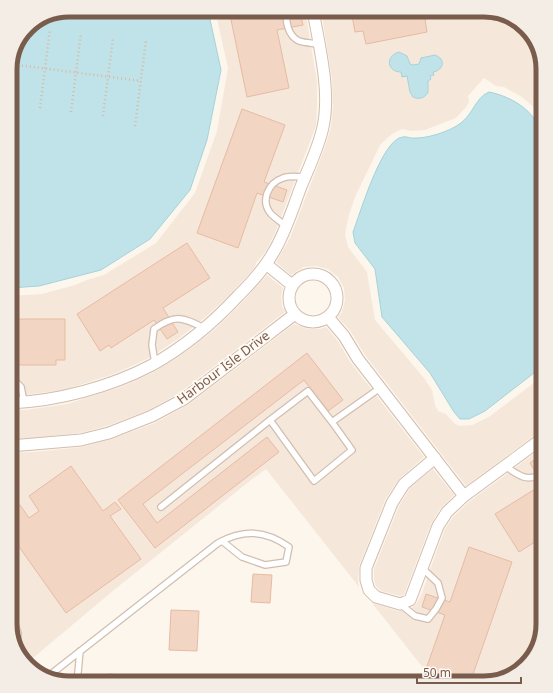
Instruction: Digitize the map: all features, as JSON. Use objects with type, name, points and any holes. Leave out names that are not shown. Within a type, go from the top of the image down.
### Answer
[{"type":"street","points":[[17,402],[66,396],[117,380],[155,362],[183,345],[204,328],[232,304],[258,275],[273,254],[286,226],[324,126],[324,80],[314,17]]},
{"type":"street","points":[[266,264],[292,285]]},
{"type":"street","points":[[311,273],[319,273],[326,277],[332,282],[338,296],[334,312],[322,321],[307,322],[295,314],[291,308],[289,292],[292,285],[303,275],[311,273]]},
{"type":"street","name":"Harbour Isle Drive","points":[[17,445],[81,440],[110,433],[152,416],[184,399],[295,314]]},
{"type":"street","points":[[328,317],[344,336],[358,359],[380,388],[464,496]]},
{"type":"street","points":[[435,458],[404,484],[392,503],[366,568],[366,580],[369,590],[376,597],[400,604],[410,600],[438,526],[447,512],[464,496],[536,443]]},
{"type":"lane","points":[[286,17],[289,32],[298,40],[318,44]]},
{"type":"lane","points":[[286,226],[270,213],[265,202],[267,192],[273,182],[284,177],[305,177]]},
{"type":"lane","points":[[155,362],[152,345],[154,329],[165,321],[175,319],[187,320],[204,328]]},
{"type":"lane","points":[[17,383],[21,387],[24,402]]},
{"type":"lane","points":[[332,422],[380,388]]},
{"type":"lane","points":[[161,507],[270,420],[308,391],[352,450],[314,480],[270,420]]},
{"type":"lane","points":[[505,466],[517,476],[530,479],[536,477]]},
{"type":"lane","points":[[52,673],[222,541],[232,536],[248,533],[267,535],[280,540],[289,547],[286,562],[265,565],[242,557],[222,541]]},
{"type":"lane","points":[[400,604],[415,616],[428,619],[436,609],[442,598],[438,583],[422,568]]},
{"type":"lane","points":[[78,676],[80,651]]},
{"type":"path","points":[[40,108],[50,30]]},
{"type":"path","points":[[71,112],[81,33]]},
{"type":"path","points":[[103,116],[113,38]]},
{"type":"path","points":[[135,126],[146,40]]},
{"type":"path","points":[[17,66],[141,81]]},
{"type":"shaded area","points":[[217,17],[306,17],[317,81],[316,126],[275,233],[266,251],[255,264],[256,265],[252,271],[226,299],[178,339],[149,358],[114,374],[64,390],[17,396],[17,296],[42,294],[104,275],[156,243],[195,193],[217,131],[228,68]]},
{"type":"shaded area","points":[[322,17],[494,18],[510,24],[518,30],[527,40],[533,52],[536,62],[536,109],[522,97],[504,87],[496,86],[484,78],[468,96],[469,102],[456,118],[425,130],[412,131],[402,129],[392,134],[380,145],[356,195],[349,214],[345,234],[348,247],[367,272],[375,320],[424,378],[432,390],[435,405],[438,411],[446,414],[455,424],[460,426],[472,425],[489,417],[536,381],[536,434],[466,486],[365,355],[351,332],[338,317],[342,312],[345,300],[344,288],[338,277],[328,269],[316,266],[303,267],[291,275],[276,262],[290,238],[325,147],[331,127],[333,105],[332,79]]},
{"type":"shaded area","points":[[267,275],[283,288],[281,296],[282,306],[285,312],[179,393],[149,410],[107,426],[80,433],[17,439],[17,410],[67,404],[121,387],[156,371],[188,350],[214,330],[237,308]]},
{"type":"shaded area","points":[[294,324],[308,329],[320,329],[326,327],[337,340],[351,363],[424,457],[399,479],[385,500],[359,566],[359,587],[266,469],[114,590],[31,659],[22,647],[17,631],[17,453],[82,447],[112,439],[155,423],[189,404]]},
{"type":"shaded area","points":[[536,452],[536,631],[531,647],[527,653],[518,663],[507,671],[491,676],[429,676],[372,603],[398,611],[404,611],[413,607],[417,603],[445,529],[453,517],[470,501]]},
{"type":"shaded area","points":[[433,469],[454,495],[440,509],[431,524],[404,595],[400,596],[381,591],[376,586],[374,569],[399,506],[410,488]]},
{"type":"water","points":[[210,17],[221,70],[207,140],[190,190],[150,239],[101,270],[39,286],[17,288],[17,66],[22,46],[35,30],[49,21],[59,18]]},
{"type":"water","points":[[399,52],[407,56],[410,64],[413,65],[419,64],[421,58],[435,55],[441,59],[441,67],[437,71],[433,72],[434,75],[430,76],[431,79],[428,81],[428,92],[424,97],[413,97],[410,92],[407,76],[402,77],[401,72],[396,71],[391,67],[391,57]]},
{"type":"water","points":[[489,92],[501,95],[519,104],[529,112],[536,122],[536,371],[485,411],[469,419],[460,419],[454,412],[430,373],[382,317],[375,269],[355,243],[353,232],[373,178],[387,150],[395,141],[404,137],[418,138],[430,136],[444,132],[456,126],[469,115],[485,94]]},
{"type":"building","points":[[230,17],[301,17],[303,25],[277,30],[289,88],[247,97]]},
{"type":"building","points":[[352,17],[431,17],[425,19],[427,32],[366,44],[363,31],[355,32]]},
{"type":"building","points":[[242,109],[285,125],[264,182],[287,190],[283,202],[257,193],[238,248],[197,233]]},
{"type":"building","points":[[187,243],[210,278],[163,308],[178,332],[167,339],[154,320],[111,348],[109,345],[100,351],[77,314]]},
{"type":"building","points":[[17,319],[65,319],[65,360],[56,360],[56,365],[17,365]]},
{"type":"building","points":[[307,353],[343,400],[328,411],[304,380],[143,504],[157,523],[267,437],[279,452],[155,548],[118,500]]},
{"type":"building","points":[[536,459],[536,473],[530,463]]},
{"type":"building","points":[[71,466],[103,511],[115,502],[121,509],[110,516],[141,559],[66,613],[17,544],[17,507],[20,505],[29,518],[39,511],[29,496]]},
{"type":"building","points":[[536,488],[536,541],[519,552],[495,514]]},
{"type":"building","points":[[469,547],[512,562],[472,676],[437,676],[425,672],[445,615],[422,607],[426,594],[450,602]]},
{"type":"building","points":[[253,574],[272,575],[270,603],[251,602]]},
{"type":"building","points":[[171,610],[199,611],[197,651],[169,650]]},
{"type":"building","points":[[108,674],[139,676],[108,676]]}]
